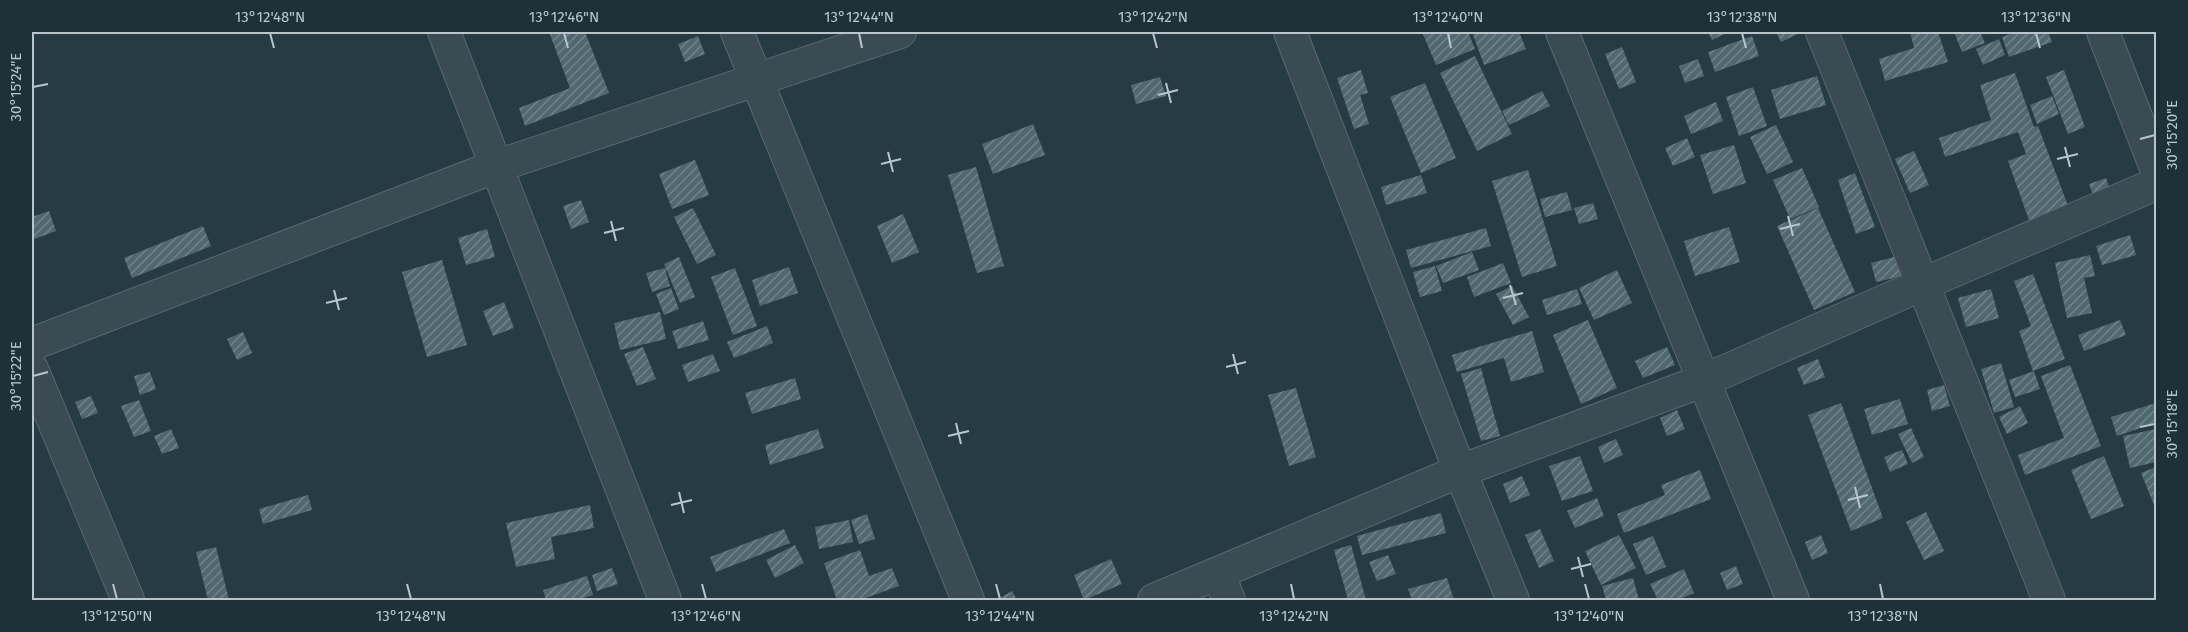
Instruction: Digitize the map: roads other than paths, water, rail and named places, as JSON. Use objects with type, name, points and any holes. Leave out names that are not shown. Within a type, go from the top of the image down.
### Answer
[{"type":"street","points":[[444,32],[665,600]]},
{"type":"street","points":[[737,32],[968,600]]},
{"type":"street","points":[[32,344],[497,166],[900,32]]},
{"type":"street","points":[[1290,32],[1460,471],[1513,600]]},
{"type":"street","points":[[1562,32],[1793,600]]},
{"type":"street","points":[[1822,32],[2049,600]]},
{"type":"street","points":[[2103,32],[2157,168]]},
{"type":"street","points":[[1154,600],[1223,587],[1460,471],[1705,380],[2157,184]]},
{"type":"street","points":[[32,369],[128,600]]}]
